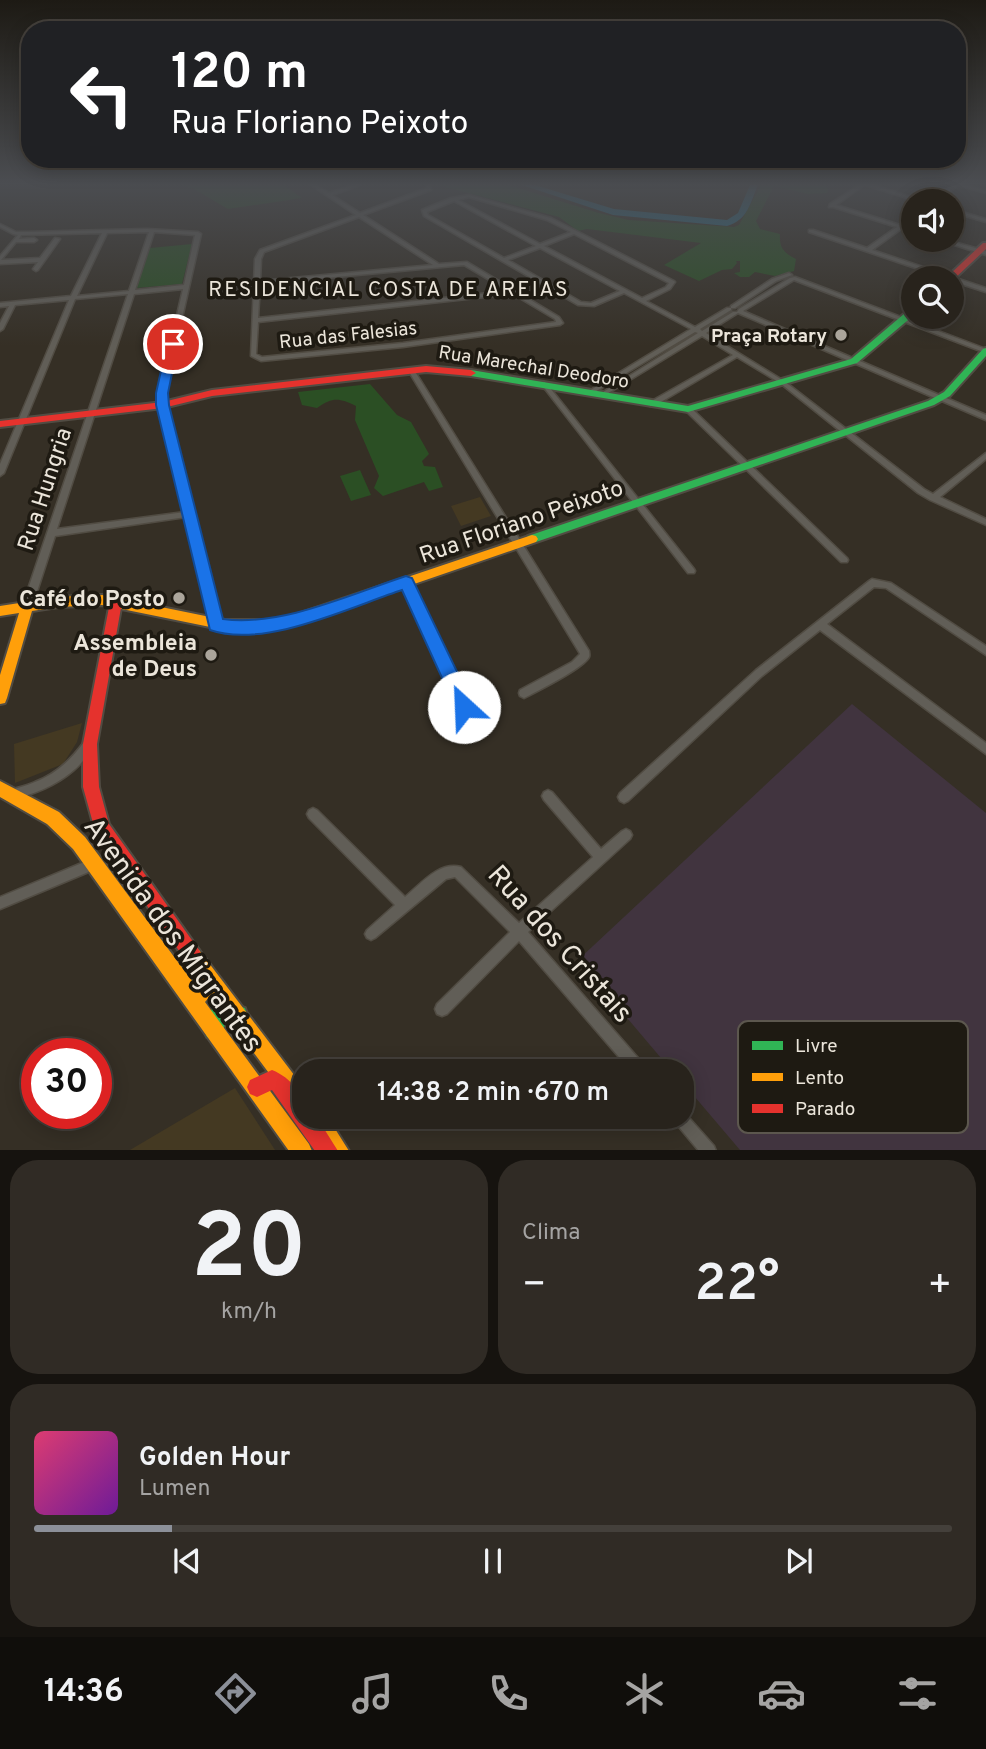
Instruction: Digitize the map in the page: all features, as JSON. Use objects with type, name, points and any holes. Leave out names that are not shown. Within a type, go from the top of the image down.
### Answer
[{"type":"street","points":[[0,261],[17,239]]},
{"type":"street","points":[[36,269],[57,239]]},
{"type":"street","points":[[15,241],[62,239]]},
{"type":"street","points":[[0,473],[73,298],[101,239]]},
{"type":"street","points":[[130,293],[149,239]]},
{"type":"street","points":[[198,239],[162,393],[216,625]]},
{"type":"street","name":"Rua das Falesias","points":[[296,239],[262,251],[258,259],[253,355],[261,359],[403,345],[559,324],[557,318],[515,292]]},
{"type":"street","points":[[396,239],[437,265]]},
{"type":"street","points":[[467,239],[580,304],[592,305],[624,291]]},
{"type":"street","points":[[529,239],[698,331],[782,382],[933,498],[986,522]]},
{"type":"street","points":[[504,260],[558,239]]},
{"type":"street","points":[[589,239],[669,278],[671,282],[668,288],[643,300]]},
{"type":"street","points":[[834,239],[915,266]]},
{"type":"street","points":[[868,250],[884,239]]},
{"type":"street","points":[[964,245],[984,250]]},
{"type":"street","points":[[964,267],[984,250]]},
{"type":"street","points":[[0,261],[42,260]]},
{"type":"street","points":[[257,283],[465,262],[515,292]]},
{"type":"street","points":[[597,393],[698,331],[797,278],[901,313]]},
{"type":"street","points":[[964,282],[986,290]]},
{"type":"street","points":[[0,305],[185,287]]},
{"type":"street","points":[[256,320],[515,292]]},
{"type":"street","name":"Rua Hungria","points":[[0,698],[27,607],[130,293]]},
{"type":"street","points":[[0,330],[13,304]]},
{"type":"street","points":[[736,310],[986,418]]},
{"type":"street","name":"Rua Marechal Deodoro","points":[[0,424],[163,405],[212,393],[411,370],[448,371],[544,384],[688,409],[854,361],[901,320]]},
{"type":"street","points":[[939,329],[986,350]]},
{"type":"street","points":[[597,393],[698,331]]},
{"type":"street","name":"Rua Floriano Peixoto","points":[[0,611],[74,601],[116,602],[216,625],[244,629],[271,626],[942,398],[986,350]]},
{"type":"street","points":[[652,404],[737,355]]},
{"type":"street","points":[[411,370],[585,656],[575,665],[524,693]]},
{"type":"street","points":[[544,384],[691,571]]},
{"type":"street","points":[[688,409],[844,560]]},
{"type":"street","points":[[933,498],[986,455]]},
{"type":"street","points":[[51,533],[189,514]]},
{"type":"street","points":[[406,582],[464,707]]},
{"type":"street","points":[[624,797],[759,673],[872,583],[888,585],[986,651]]},
{"type":"street","name":"Avenida dos Migrantes","points":[[116,602],[90,744],[91,787],[102,828],[206,974],[292,1088]]},
{"type":"street","points":[[820,624],[986,749]]},
{"type":"street","points":[[5,792],[35,789],[59,778],[90,744]]},
{"type":"street","name":"Avenida dos Migrantes","points":[[5,792],[32,805],[66,827],[302,1150]]},
{"type":"street","points":[[548,796],[600,857]]},
{"type":"street","points":[[313,814],[405,906]]},
{"type":"street","points":[[442,1009],[519,932],[626,835]]},
{"type":"street","points":[[0,903],[94,864]]},
{"type":"street","name":"Rua dos Cristais","points":[[371,934],[443,873],[457,871],[519,932],[630,1059]]},
{"type":"street","points":[[183,990],[198,996],[205,989],[206,974]]},
{"type":"street","points":[[214,1030],[216,1017],[223,1011],[230,1010],[238,1015]]},
{"type":"street","name":"Avenida dos Migrantes","points":[[257,1087],[272,1080],[279,1083],[327,1150]]},
{"type":"street","points":[[324,1129],[339,1150]]},
{"type":"street","points":[[690,1129],[709,1150]]},
{"type":"shaded area","points":[[480,497],[491,516],[461,526],[451,506]]},
{"type":"shaded area","points":[[852,704],[986,813],[986,1150],[740,1150],[694,1096],[694,1059],[662,1059],[578,960]]},
{"type":"shaded area","points":[[82,723],[77,742],[63,764],[15,783],[14,744]]},
{"type":"shaded area","points":[[235,1088],[275,1150],[130,1150]]},
{"type":"green space","points":[[666,239],[780,239],[783,250],[796,259],[794,271],[775,276],[755,272],[749,277],[740,277],[734,273],[740,272],[740,261],[736,261],[732,269],[722,270],[699,281],[664,265],[701,243]]},
{"type":"green space","points":[[192,244],[182,284],[136,288],[150,248]]},
{"type":"green space","points":[[370,384],[397,415],[411,422],[429,454],[422,461],[424,466],[435,467],[443,487],[429,491],[424,482],[383,496],[374,488],[379,476],[355,420],[356,406],[336,400],[317,408],[302,405],[298,392]]},
{"type":"green space","points":[[360,470],[371,495],[351,501],[340,476]]},
{"type":"traffic: fast","points":[[471,373],[688,409],[854,361],[901,321]]},
{"type":"traffic: fast","points":[[532,539],[931,403],[947,394],[986,351]]},
{"type":"traffic: fast","points":[[214,1030],[217,1017],[223,1011],[238,1015]]},
{"type":"traffic: slow","points":[[0,611],[58,602],[102,600],[225,625],[269,625],[295,620],[532,539]]},
{"type":"traffic: slow","points":[[0,698],[27,607]]},
{"type":"traffic: slow","points":[[0,789],[53,818],[79,843],[301,1150]]},
{"type":"traffic: slow","points":[[193,956],[292,1088]]},
{"type":"traffic: slow","points":[[184,990],[198,996],[204,989],[206,974]]},
{"type":"traffic: slow","points":[[323,1129],[338,1150]]},
{"type":"traffic: jam","points":[[963,266],[986,245]]},
{"type":"traffic: jam","points":[[0,424],[163,405],[212,393],[426,369],[471,373]]},
{"type":"traffic: jam","points":[[116,602],[90,744],[91,787],[102,828],[193,956]]},
{"type":"traffic: jam","points":[[257,1087],[272,1080],[279,1083],[327,1150]]},
{"type":"place","name":"Praça Rotary","points":[[841,335]]},
{"type":"place","name":"Café do Posto","points":[[179,598]]},
{"type":"place","name":"Assembleia de Deus","points":[[211,655]]},
{"type":"district","name":"RESIDENCIAL COSTA DE AREIAS","points":[[389,289]]},
{"type":"route","points":[[173,344],[162,393],[163,405],[216,625],[244,629],[271,626],[406,582],[464,707]]}]
